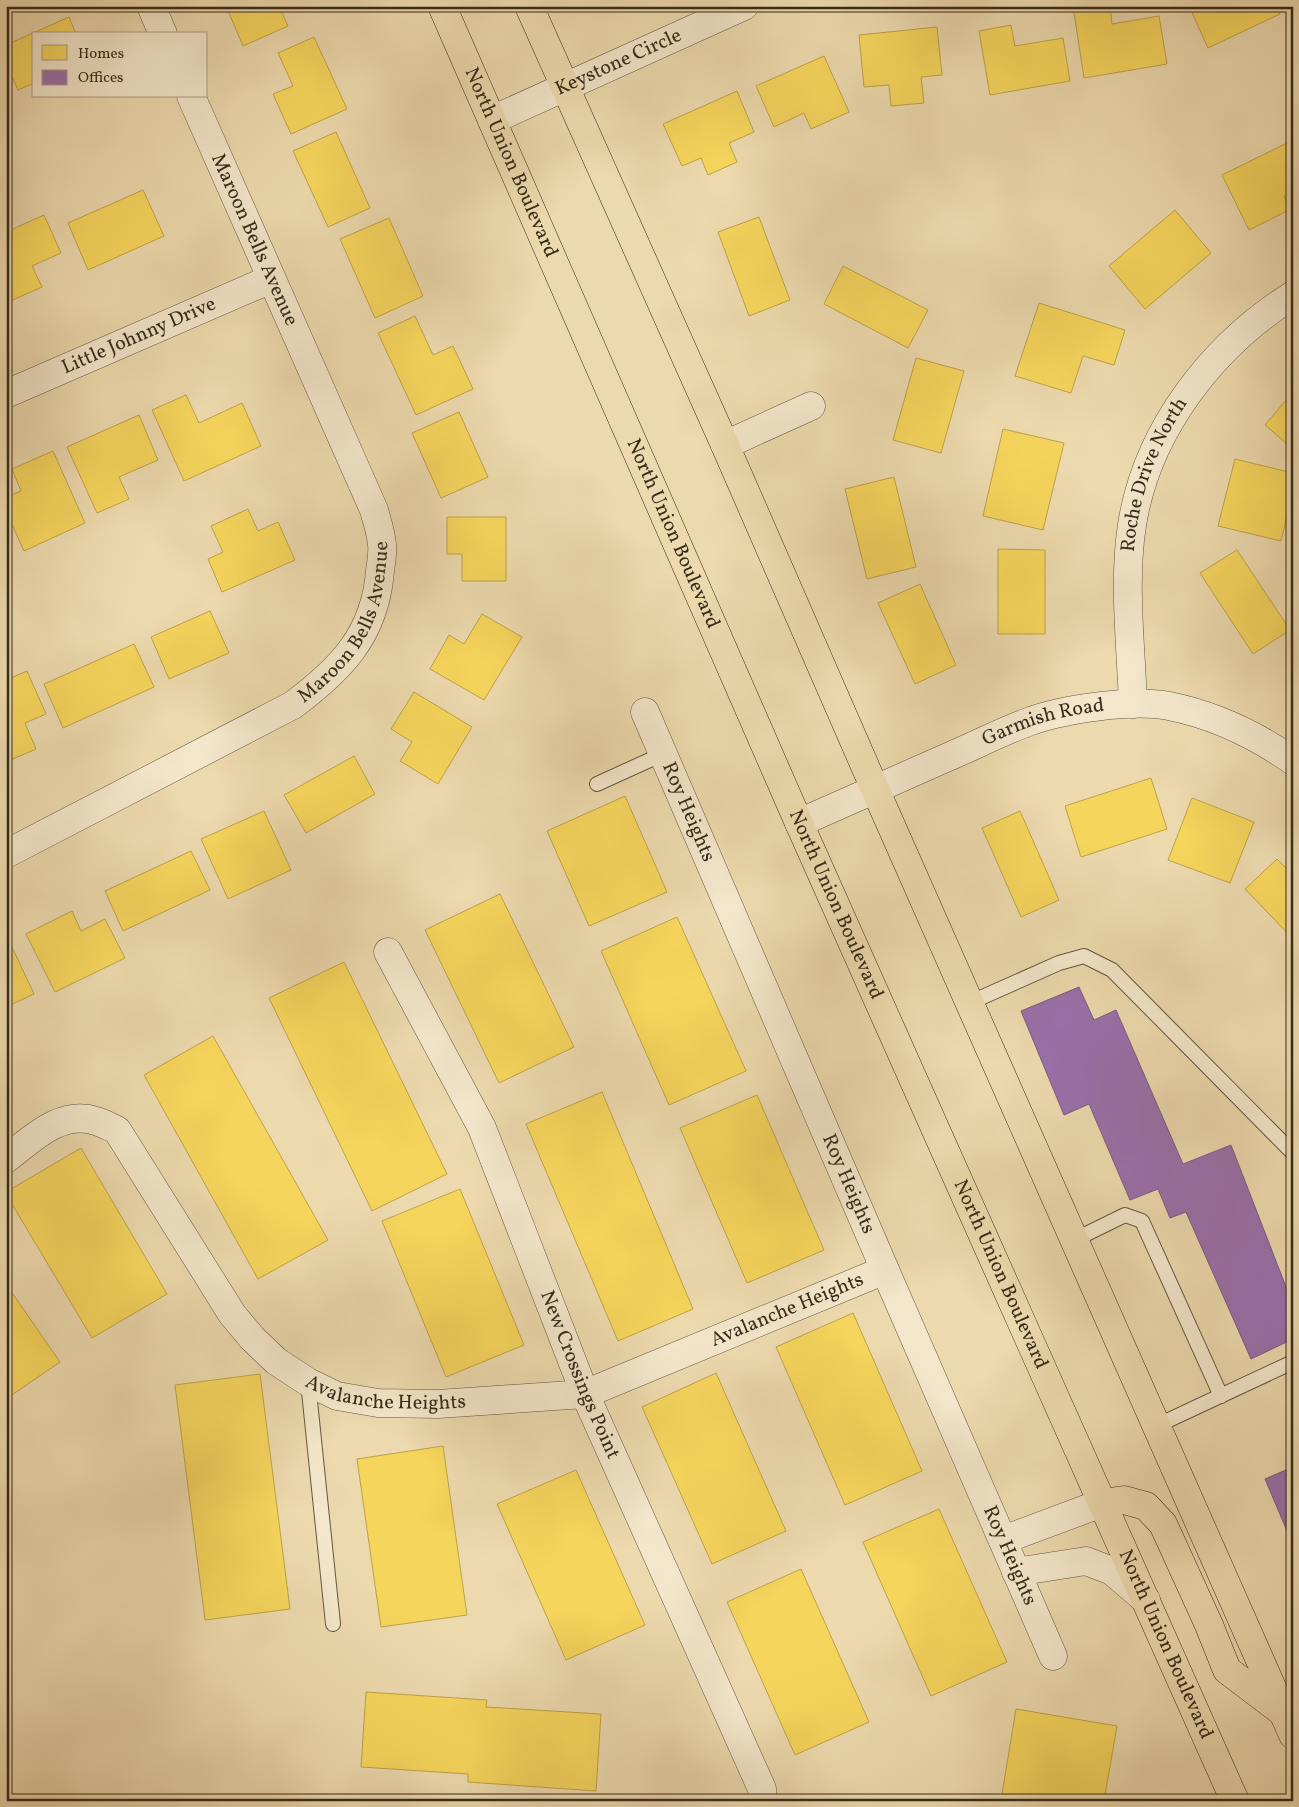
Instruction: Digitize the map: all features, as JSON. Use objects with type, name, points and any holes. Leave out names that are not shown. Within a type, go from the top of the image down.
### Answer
[{"type":"main road","name":"North Union Boulevard","points":[[442,6],[799,823],[1235,1801]]},
{"type":"main road","points":[[529,6],[725,445],[1156,1426],[1289,1717]]},
{"type":"main road","points":[[1102,1503],[1124,1500],[1146,1506],[1163,1524],[1227,1670],[1289,1717]]},
{"type":"street","points":[[151,6],[162,32]]},
{"type":"street","name":"Keystone Circle","points":[[492,120],[744,6]]},
{"type":"street","name":"Maroon Bells Avenue","points":[[6,854],[293,705],[322,684],[351,652],[370,618],[379,581],[382,544],[374,510],[192,98]]},
{"type":"street","name":"Little Johnny Drive","points":[[6,394],[271,278]]},
{"type":"street","name":"Roche Drive North","points":[[1132,704],[1128,575],[1132,525],[1143,480],[1163,434],[1180,405],[1204,372],[1240,335],[1272,308],[1293,295]]},
{"type":"street","points":[[725,445],[811,406]]},
{"type":"street","name":"Garmish Road","points":[[799,823],[1029,722],[1094,706],[1132,704],[1168,706],[1205,716],[1241,730],[1293,761]]},
{"type":"street","name":"Roy Heights","points":[[645,712],[1053,1656]]},
{"type":"street","name":"New Crossings Point","points":[[388,952],[482,1128],[585,1394],[762,1789],[763,1801]]},
{"type":"street","name":"Avalanche Heights","points":[[6,1159],[51,1126],[69,1119],[94,1120],[117,1130],[232,1314],[252,1338],[276,1361],[308,1382],[338,1396],[378,1403],[438,1404],[585,1394],[885,1270]]},
{"type":"street","points":[[1003,1540],[1102,1503]]},
{"type":"street","points":[[1016,1572],[1086,1561],[1112,1571],[1146,1600]]},
{"type":"lane","points":[[597,784],[663,754]]},
{"type":"lane","points":[[969,1003],[1059,963],[1084,956],[1112,970],[1293,1153]]},
{"type":"lane","points":[[1074,1240],[1125,1215],[1142,1221],[1221,1396]]},
{"type":"lane","points":[[1156,1426],[1293,1362]]},
{"type":"lane","points":[[308,1382],[333,1624]]},
{"type":"building: Homes","points":[[226,6],[279,6],[288,26],[243,46]]},
{"type":"building: Homes","points":[[1073,6],[1110,6],[1112,24],[1159,16],[1167,64],[1084,78]]},
{"type":"building: Homes","points":[[1189,6],[1276,6],[1280,14],[1208,48]]},
{"type":"building: Homes","points":[[69,17],[75,32],[35,32]]},
{"type":"building: Homes","points":[[1011,25],[1015,46],[1063,38],[1070,81],[990,95],[979,31]]},
{"type":"building: Homes","points":[[937,27],[942,75],[921,77],[924,103],[891,106],[889,85],[864,87],[859,35]]},
{"type":"building: Homes","points":[[32,33],[32,84],[18,90],[6,63],[6,45]]},
{"type":"building: Homes","points":[[314,37],[347,109],[291,134],[273,94],[293,86],[278,53]]},
{"type":"building: Homes","points":[[824,56],[849,112],[811,129],[804,113],[774,127],[756,86]]},
{"type":"building: Homes","points":[[737,91],[754,132],[729,143],[737,162],[708,175],[701,158],[682,166],[663,124]]},
{"type":"building: Homes","points":[[336,132],[370,208],[328,227],[293,151]]},
{"type":"building: Homes","points":[[1293,140],[1293,192],[1284,196],[1291,209],[1249,230],[1222,175]]},
{"type":"building: Homes","points":[[143,190],[164,236],[88,270],[68,223]]},
{"type":"building: Homes","points":[[1175,210],[1211,253],[1145,309],[1109,266]]},
{"type":"building: Homes","points":[[44,215],[61,253],[32,266],[42,287],[6,303],[6,232]]},
{"type":"building: Homes","points":[[759,217],[790,300],[749,316],[718,232]]},
{"type":"building: Homes","points":[[389,218],[423,296],[375,318],[340,239]]},
{"type":"building: Homes","points":[[843,266],[928,310],[908,348],[824,304]]},
{"type":"building: Homes","points":[[1039,303],[1125,330],[1114,365],[1083,356],[1071,393],[1015,376]]},
{"type":"building: Homes","points":[[415,316],[433,355],[453,346],[473,389],[416,415],[378,333]]},
{"type":"building: Homes","points":[[916,358],[964,371],[941,453],[893,440]]},
{"type":"building: Homes","points":[[1293,392],[1293,449],[1265,425]]},
{"type":"building: Homes","points":[[186,395],[199,423],[242,403],[261,446],[184,481],[152,410]]},
{"type":"building: Homes","points":[[459,412],[488,477],[441,498],[412,433]]},
{"type":"building: Homes","points":[[139,415],[158,460],[119,477],[129,499],[97,513],[67,447]]},
{"type":"building: Homes","points":[[1003,429],[1064,443],[1043,530],[983,516]]},
{"type":"building: Homes","points":[[53,451],[85,523],[24,551],[6,511],[6,497],[21,491],[12,469]]},
{"type":"building: Homes","points":[[1235,459],[1293,473],[1293,492],[1281,541],[1218,526]]},
{"type":"building: Homes","points":[[894,477],[916,567],[867,579],[845,489]]},
{"type":"building: Homes","points":[[248,509],[258,531],[278,522],[295,560],[222,592],[208,559],[223,552],[211,526]]},
{"type":"building: Homes","points":[[447,517],[506,517],[506,581],[462,581],[462,554],[447,554]]},
{"type":"building: Homes","points":[[998,549],[1045,550],[1045,634],[998,634]]},
{"type":"building: Homes","points":[[1237,550],[1290,630],[1253,654],[1200,573]]},
{"type":"building: Homes","points":[[920,584],[956,665],[915,684],[878,603]]},
{"type":"building: Homes","points":[[210,611],[229,653],[169,679],[151,637]]},
{"type":"building: Homes","points":[[482,614],[522,637],[484,700],[430,669],[449,635],[464,644]]},
{"type":"building: Homes","points":[[134,644],[154,687],[63,728],[44,684]]},
{"type":"building: Homes","points":[[27,671],[46,714],[25,723],[36,749],[6,762],[6,680]]},
{"type":"building: Homes","points":[[414,692],[472,727],[438,784],[400,761],[412,742],[391,729]]},
{"type":"building: Homes","points":[[354,756],[375,794],[306,833],[284,795]]},
{"type":"building: Homes","points":[[1151,778],[1167,829],[1081,857],[1065,806]]},
{"type":"building: Homes","points":[[625,796],[667,892],[589,926],[547,831]]},
{"type":"building: Homes","points":[[1192,798],[1254,822],[1230,883],[1168,860]]},
{"type":"building: Homes","points":[[264,811],[291,870],[228,899],[201,839]]},
{"type":"building: Homes","points":[[1020,811],[1059,900],[1021,917],[982,828]]},
{"type":"building: Homes","points":[[191,851],[210,890],[123,931],[105,891]]},
{"type":"building: Homes","points":[[1277,859],[1293,875],[1293,939],[1245,889]]},
{"type":"building: Homes","points":[[500,894],[574,1047],[499,1083],[425,930]]},
{"type":"building: Homes","points":[[72,911],[81,931],[105,919],[125,958],[55,992],[26,934]]},
{"type":"building: Homes","points":[[677,917],[746,1071],[669,1105],[601,951]]},
{"type":"building: Homes","points":[[12,947],[34,994],[6,1007],[6,950]]},
{"type":"building: Homes","points":[[344,962],[447,1174],[372,1211],[269,998]]},
{"type":"building: Homes","points":[[213,1036],[328,1240],[258,1279],[144,1075]]},
{"type":"building: Homes","points":[[602,1092],[693,1309],[618,1341],[526,1124]]},
{"type":"building: Homes","points":[[757,1095],[824,1250],[747,1283],[680,1128]]},
{"type":"building: Homes","points":[[81,1148],[167,1294],[92,1338],[6,1194],[6,1192]]},
{"type":"building: Homes","points":[[460,1189],[524,1345],[446,1377],[382,1221]]},
{"type":"building: Homes","points":[[6,1284],[60,1362],[6,1399]]},
{"type":"building: Homes","points":[[853,1313],[922,1471],[845,1505],[776,1347]]},
{"type":"building: Homes","points":[[716,1373],[786,1531],[712,1564],[642,1407]]},
{"type":"building: Homes","points":[[260,1374],[290,1609],[205,1620],[175,1385]]},
{"type":"building: Homes","points":[[443,1446],[467,1615],[381,1627],[357,1459]]},
{"type":"building: Homes","points":[[576,1470],[645,1625],[566,1660],[497,1504]]},
{"type":"building: Homes","points":[[939,1509],[1007,1662],[931,1696],[863,1542]]},
{"type":"building: Homes","points":[[801,1569],[869,1722],[795,1755],[727,1602]]},
{"type":"building: Homes","points":[[366,1692],[487,1700],[486,1707],[601,1714],[596,1791],[468,1782],[468,1774],[361,1767]]},
{"type":"building: Homes","points":[[1016,1709],[1117,1726],[1104,1801],[1043,1801],[1002,1794]]},
{"type":"building: Offices","points":[[1079,987],[1094,1020],[1116,1010],[1183,1164],[1231,1145],[1293,1305],[1293,1339],[1251,1359],[1186,1212],[1170,1218],[1158,1189],[1130,1200],[1089,1104],[1064,1115],[1021,1011]]},
{"type":"building: Offices","points":[[1293,1467],[1293,1545],[1265,1479]]}]
